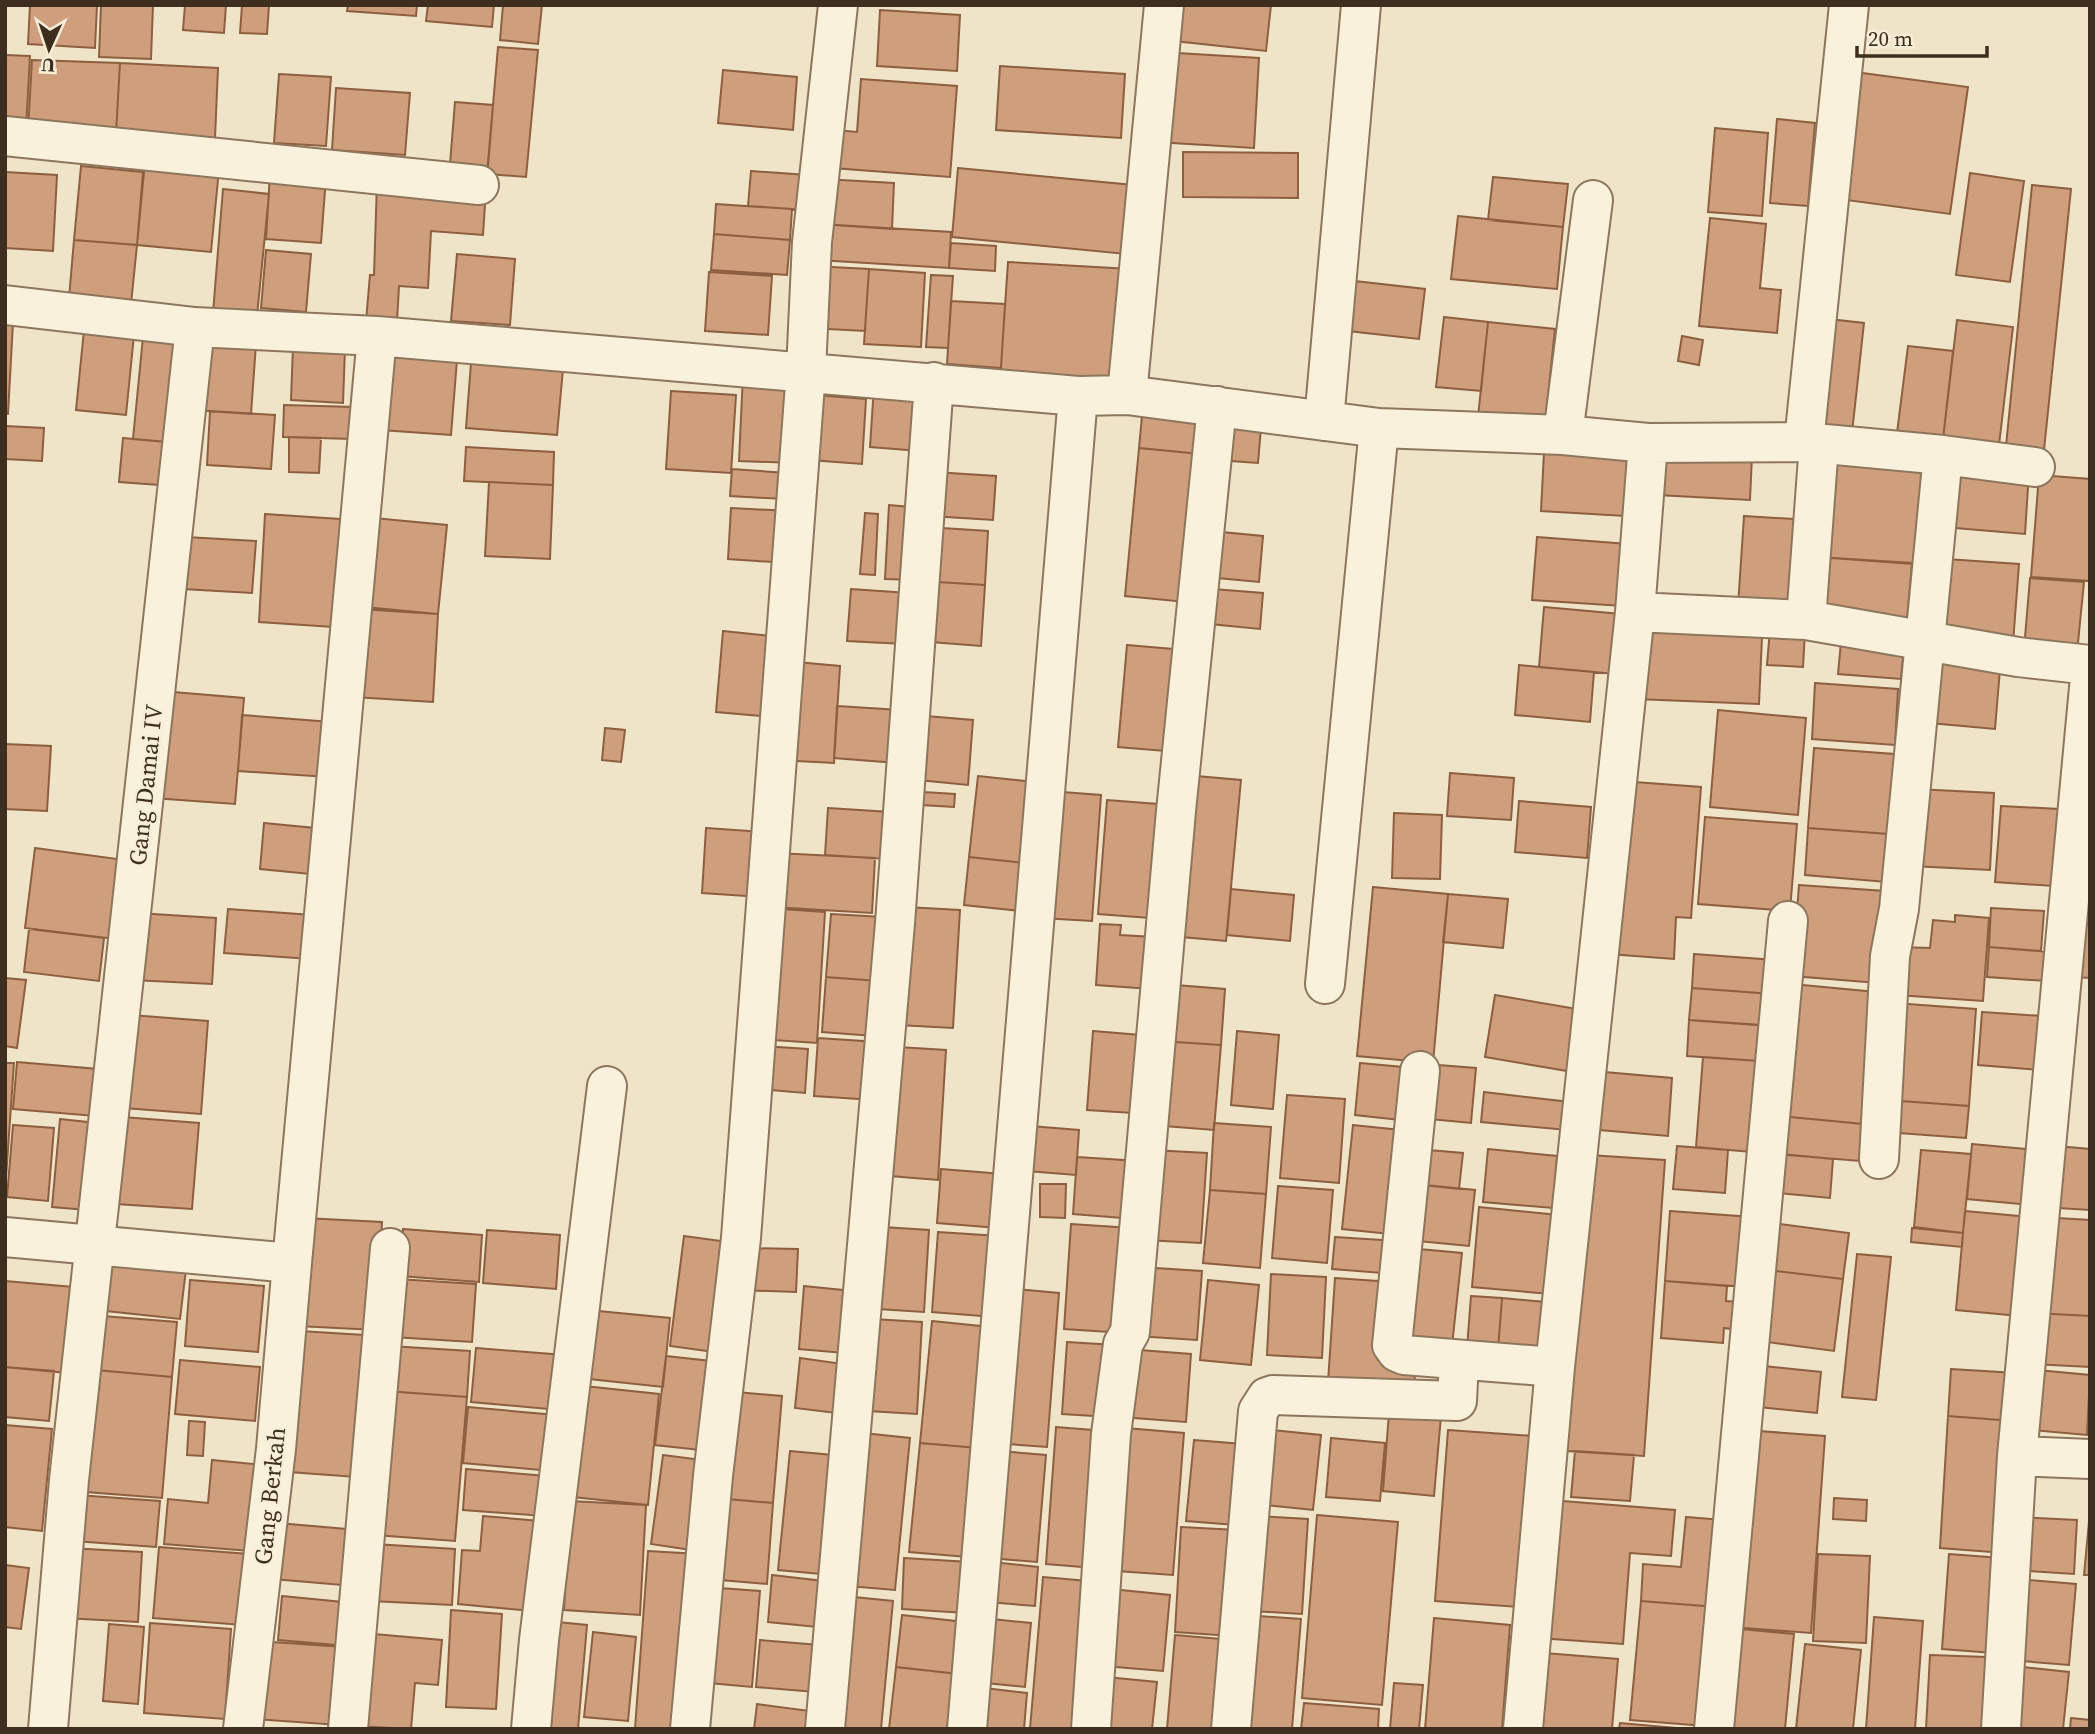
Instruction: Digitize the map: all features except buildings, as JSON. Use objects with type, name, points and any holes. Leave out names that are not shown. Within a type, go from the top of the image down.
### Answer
[{"type":"street","points":[[690,1729],[713,1476],[741,1238],[806,371],[812,242],[838,5]]},
{"type":"street","points":[[1127,395],[1164,5]]},
{"type":"street","points":[[1324,421],[1361,5]]},
{"type":"street","points":[[1807,620],[1812,443],[1849,5]]},
{"type":"street","points":[[5,136],[479,185]]},
{"type":"street","points":[[1563,435],[1593,201]]},
{"type":"street","points":[[5,304],[195,327],[377,336],[1078,396],[1127,395],[1379,428],[1563,435],[1648,443],[1812,443],[2035,467]]},
{"type":"street","name":"Gang Damai IV","points":[[48,1729],[69,1480],[97,1244],[195,327]]},
{"type":"street","name":"Gang Berkah","points":[[243,1729],[276,1449],[377,336]]},
{"type":"street","points":[[825,1729],[895,923],[934,382]]},
{"type":"street","points":[[967,1729],[1078,396]]},
{"type":"street","points":[[1091,1729],[1111,1434],[1122,1344],[1130,1332],[1176,811],[1217,406]]},
{"type":"street","points":[[1325,984],[1379,428]]},
{"type":"street","points":[[1522,1729],[1555,1367],[1635,612],[1648,443]]},
{"type":"street","points":[[1879,1159],[1889,956],[1899,909],[1943,455]]},
{"type":"street","points":[[1635,612],[1807,620],[2018,657],[2090,666]]},
{"type":"street","points":[[2001,1729],[2017,1456],[2090,677]]},
{"type":"street","points":[[1714,1729],[1788,922]]},
{"type":"street","points":[[1420,1071],[1392,1345],[1396,1352],[1404,1355],[1555,1367]]},
{"type":"street","points":[[531,1729],[538,1640],[607,1086]]},
{"type":"street","points":[[5,1237],[292,1263]]},
{"type":"street","points":[[348,1729],[390,1248]]},
{"type":"street","points":[[1231,1729],[1258,1411],[1267,1397],[1273,1395],[1457,1401],[1459,1360]]},
{"type":"street","points":[[2017,1456],[2090,1459]]}]
